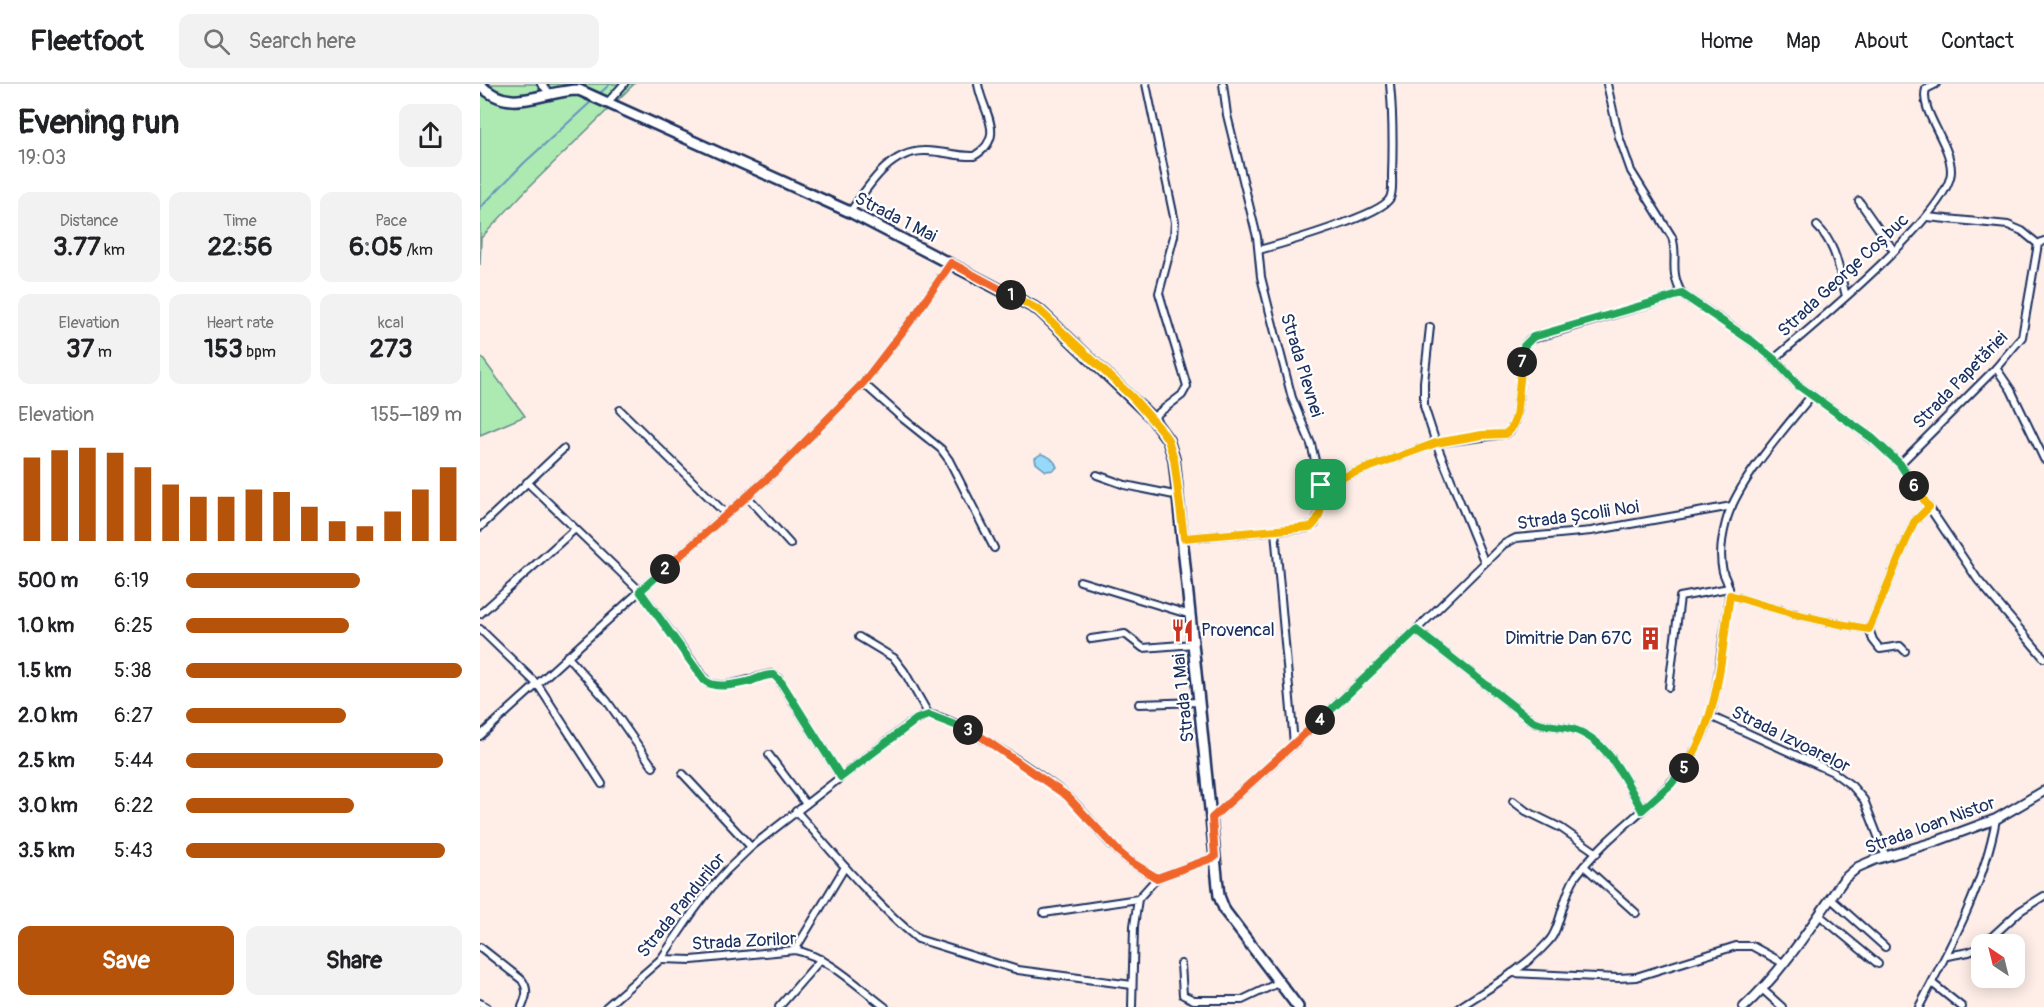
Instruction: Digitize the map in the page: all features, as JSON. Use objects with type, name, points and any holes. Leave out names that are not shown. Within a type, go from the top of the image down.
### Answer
[{"type":"main road","name":"Strada 1 Mai","points":[[480,85],[498,98],[516,102],[567,90],[579,90],[850,212],[1039,310],[1152,418],[1168,440],[1174,459],[1184,538],[1219,896],[1221,904],[1298,1007]]},
{"type":"street","points":[[541,84],[551,94]]},
{"type":"street","points":[[606,101],[624,84]]},
{"type":"street","points":[[850,212],[885,168],[908,153],[923,151],[974,156],[988,146],[992,138],[991,129],[978,84]]},
{"type":"street","points":[[1146,84],[1175,222],[1174,236],[1159,293],[1187,386],[1182,395],[1152,418]]},
{"type":"street","name":"Strada Plevnei","points":[[1184,538],[1307,528],[1315,524],[1321,507],[1321,485],[1311,444],[1292,398],[1261,277],[1259,250],[1227,115],[1223,84]]},
{"type":"street","points":[[1259,250],[1338,226],[1381,207],[1388,201],[1392,192],[1393,146],[1390,84]]},
{"type":"street","points":[[1607,84],[1619,137],[1631,171],[1672,237],[1674,272],[1682,294],[1753,342],[1774,359],[1799,386],[1872,438],[1900,464],[1978,580],[2044,658]]},
{"type":"street","name":"Strada George Coșbuc","points":[[1774,359],[1846,296],[1927,217],[1946,186],[1951,173],[1950,161],[1943,137],[1926,105],[1925,97],[1926,89],[1935,84]]},
{"type":"street","points":[[1859,201],[1894,250]]},
{"type":"street","points":[[1927,217],[2008,225],[2041,242]]},
{"type":"street","points":[[1817,226],[1833,248],[1846,296]]},
{"type":"street","name":"Strada Papetăriei","points":[[1900,464],[2017,344],[2024,330],[2041,242]]},
{"type":"street","points":[[480,736],[778,469],[863,383],[916,314],[951,263]]},
{"type":"street","points":[[1321,485],[1436,443],[1482,435],[1505,434],[1511,429],[1516,417],[1524,346],[1533,337],[1682,294]]},
{"type":"street","points":[[1430,327],[1424,382],[1424,406],[1436,443],[1484,561]]},
{"type":"street","points":[[1996,368],[2011,390],[2044,459]]},
{"type":"street","points":[[863,383],[941,449],[949,460],[994,548]]},
{"type":"street","points":[[1461,1007],[1511,973],[1549,941],[1554,934],[1565,896],[1584,866],[1671,784],[1700,745],[1710,716],[1729,592],[1723,571],[1722,550],[1726,521],[1743,486],[1812,395]]},
{"type":"street","points":[[620,410],[726,514]]},
{"type":"street","points":[[480,527],[563,449]]},
{"type":"street","points":[[1097,475],[1125,485],[1179,496]]},
{"type":"street","points":[[527,482],[640,591],[708,684],[728,685],[772,674],[778,678],[841,777]]},
{"type":"street","points":[[747,496],[790,544]]},
{"type":"street","name":"Strada Școlii Noi","points":[[1212,818],[1416,630],[1504,543],[1516,538],[1591,531],[1732,506]]},
{"type":"street","points":[[1905,651],[1900,646],[1880,649],[1869,629],[1914,522],[1929,507]]},
{"type":"street","points":[[480,614],[575,529]]},
{"type":"street","points":[[1275,531],[1294,744]]},
{"type":"street","points":[[1080,581],[1191,615]]},
{"type":"street","points":[[1669,687],[1680,597],[1729,592],[1773,609],[1828,623],[1869,629]]},
{"type":"street","points":[[480,629],[538,685],[602,784]]},
{"type":"street","points":[[1416,630],[1531,720],[1541,725],[1574,729],[1597,743],[1613,760],[1642,810]]},
{"type":"street","points":[[1091,639],[1125,634],[1143,648],[1194,644]]},
{"type":"street","points":[[859,637],[894,658],[929,715],[983,738],[1067,796],[1119,852],[1157,878]]},
{"type":"street","points":[[567,657],[607,701],[653,766]]},
{"type":"street","points":[[1139,704],[1200,702]]},
{"type":"street","name":"Strada Pandurilor","points":[[606,1007],[661,959],[711,888],[751,847],[917,719],[929,715]]},
{"type":"street","name":"Strada Izvoarelor","points":[[1710,716],[1833,772],[1852,786],[1864,800],[1886,856]]},
{"type":"street","points":[[770,755],[806,804]]},
{"type":"street","points":[[683,774],[751,847]]},
{"type":"street","name":"Strada Ioan Nistor","points":[[1744,1007],[1783,963],[1844,879],[1858,867],[1971,830],[1996,819],[2044,791]]},
{"type":"street","points":[[1513,801],[1526,811],[1561,828],[1597,853]]},
{"type":"street","points":[[796,812],[845,867],[918,939],[1018,970],[1132,985]]},
{"type":"street","points":[[1919,1007],[1947,956],[1983,865],[1993,837],[1996,819]]},
{"type":"street","points":[[1132,1007],[1134,926],[1138,899],[1157,878],[1215,857]]},
{"type":"street","points":[[1584,866],[1636,913]]},
{"type":"street","points":[[795,950],[845,867]]},
{"type":"street","points":[[1994,934],[2020,911],[2044,896]]},
{"type":"street","points":[[1830,898],[1885,947]]},
{"type":"street","points":[[1044,914],[1138,899]]},
{"type":"street","points":[[1819,915],[1878,964]]},
{"type":"street","points":[[1511,973],[1636,977],[1736,946],[1752,946],[1783,963]]},
{"type":"street","points":[[480,947],[522,980],[527,991],[522,1007]]},
{"type":"street","name":"Strada Zorilor","points":[[661,959],[692,960],[795,950],[821,959],[885,1007]]},
{"type":"street","points":[[1947,956],[1971,951]]},
{"type":"street","points":[[779,1007],[821,959]]},
{"type":"street","points":[[1181,964],[1183,995],[1185,998],[1194,1000],[1242,1000],[1280,982]]},
{"type":"street","points":[[1932,983],[1962,1007]]},
{"type":"street","points":[[1762,989],[1782,1007]]},
{"type":"street","points":[[480,1004],[487,1007]]},
{"type":"green space","points":[[480,84],[634,84],[529,187],[481,238],[480,265]]},
{"type":"green space","points":[[480,355],[525,416],[480,435]]},
{"type":"water","points":[[1041,454],[1051,458],[1057,467],[1054,470],[1046,471],[1036,463],[1035,458]]},
{"type":"waterway","points":[[597,96],[610,84]]},
{"type":"waterway","points":[[480,208],[524,163],[593,100]]},
{"type":"place","name":"Provencal","points":[[1183,630]]},
{"type":"place","name":"Dimitrie Dan 67C","points":[[1650,638]]},
{"type":"route","points":[[951,263],[1039,310],[1152,418],[1168,440],[1174,459],[1184,538],[1311,527],[1320,513],[1321,485],[1436,443],[1482,435],[1505,434],[1513,426],[1516,417],[1524,346],[1528,340],[1682,294],[1753,342],[1774,359],[1799,386],[1872,438],[1900,464],[1929,507],[1920,514],[1909,531],[1869,629],[1828,623],[1730,595],[1716,689],[1700,745],[1671,784],[1642,810],[1613,760],[1597,743],[1574,729],[1541,725],[1531,720],[1416,630],[1212,818],[1215,857],[1157,878],[1119,852],[1067,796],[983,738],[935,716],[929,715],[917,719],[841,777],[778,678],[772,674],[728,685],[708,684],[640,591],[778,469],[863,383],[916,314],[951,263]]}]
